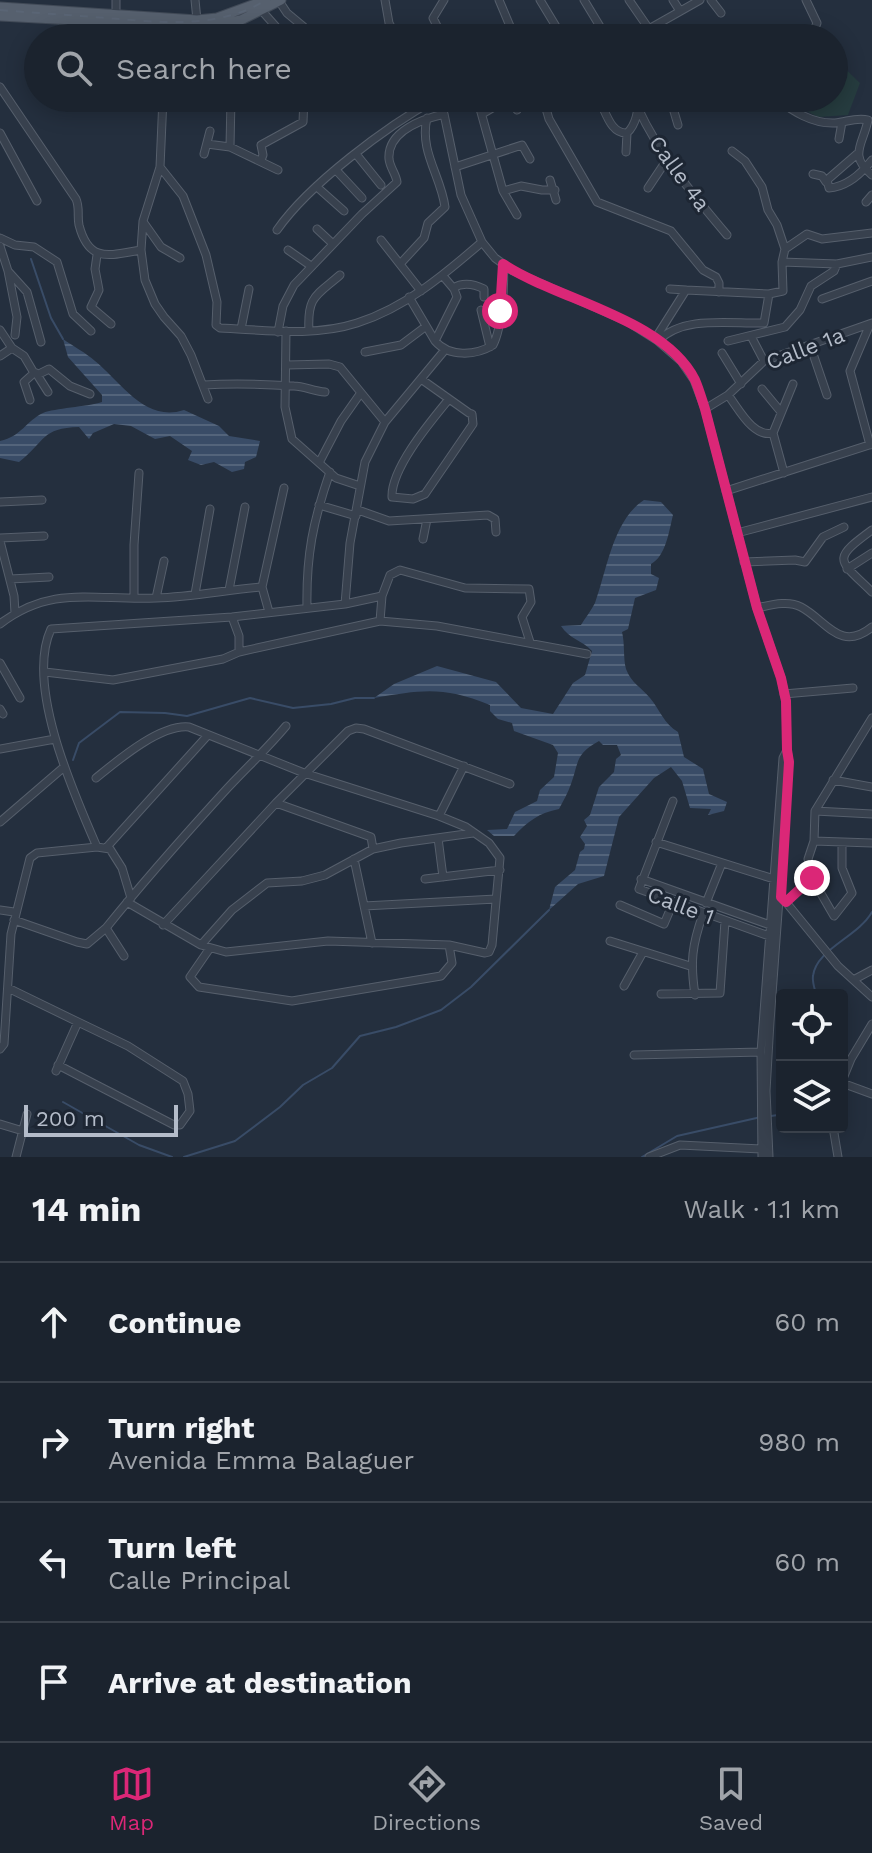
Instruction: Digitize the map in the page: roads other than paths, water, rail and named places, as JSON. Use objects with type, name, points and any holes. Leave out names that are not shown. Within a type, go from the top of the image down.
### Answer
[{"type":"main road","points":[[0,7],[44,5],[197,20],[217,18],[266,0]]},
{"type":"main road","points":[[227,24],[262,11],[280,0]]},
{"type":"main road","points":[[0,16],[88,24]]},
{"type":"street","points":[[116,0],[116,14]]},
{"type":"street","points":[[195,0],[197,20]]},
{"type":"street","points":[[280,0],[287,13],[300,24]]},
{"type":"street","points":[[385,0],[391,24]]},
{"type":"street","points":[[436,24],[433,18],[444,0]]},
{"type":"street","points":[[499,0],[509,24]]},
{"type":"street","points":[[540,0],[555,24]]},
{"type":"street","points":[[584,0],[599,24]]},
{"type":"street","points":[[629,0],[646,24]]},
{"type":"street","points":[[673,0],[680,11]]},
{"type":"street","points":[[658,24],[700,0]]},
{"type":"street","points":[[711,0],[721,13]]},
{"type":"street","points":[[806,0],[817,24]]},
{"type":"street","points":[[262,11],[274,24]]},
{"type":"street","points":[[0,87],[76,199],[80,227],[92,251],[97,255],[141,250]]},
{"type":"street","points":[[160,112],[160,167],[143,221],[141,250],[145,280],[155,304],[181,336],[208,399]]},
{"type":"street","points":[[230,147],[231,112]]},
{"type":"street","points":[[261,160],[261,145],[303,122],[303,112]]},
{"type":"street","points":[[277,230],[336,170],[414,112]]},
{"type":"street","points":[[485,112],[482,114],[503,191],[517,215]]},
{"type":"street","points":[[547,112],[597,202],[671,231],[703,270],[716,277],[719,292]]},
{"type":"street","points":[[605,112],[615,130],[627,133],[626,152]]},
{"type":"street","name":"Calle 4a","points":[[627,133],[632,128],[636,112]]},
{"type":"street","name":"Calle 4a","points":[[643,112],[668,158],[699,203],[727,235]]},
{"type":"street","points":[[674,112],[678,125]]},
{"type":"street","points":[[798,112],[822,123],[868,120],[857,154],[826,182]]},
{"type":"street","points":[[360,486],[336,478],[292,439],[286,420],[287,365],[282,331],[287,297],[311,266],[397,182],[390,163],[392,144],[407,129],[427,118],[444,114],[461,195],[482,242],[503,264],[628,322],[656,340],[688,370],[705,409],[744,562],[784,694],[789,762],[780,898],[761,1052],[764,1138],[761,1153],[727,1152],[693,1145],[669,1147],[649,1157]]},
{"type":"street","points":[[401,263],[424,238],[428,223],[446,205],[427,149],[424,131],[427,118]]},
{"type":"street","points":[[839,139],[842,122]]},
{"type":"street","points":[[204,154],[210,131]]},
{"type":"street","points":[[0,133],[37,201]]},
{"type":"street","points":[[207,144],[230,147],[278,170]]},
{"type":"street","points":[[455,167],[522,145],[530,159]]},
{"type":"street","points":[[670,289],[769,294],[783,291],[785,249],[777,225],[768,210],[762,187],[745,161],[732,151]]},
{"type":"street","points":[[356,154],[381,185]]},
{"type":"street","points":[[857,154],[869,172]]},
{"type":"street","points":[[648,188],[668,158]]},
{"type":"street","points":[[813,174],[822,176],[829,188],[833,189],[869,172],[872,160]]},
{"type":"street","points":[[160,167],[183,196],[206,255],[217,302],[218,328],[309,331],[358,323],[421,291],[482,242]]},
{"type":"street","points":[[336,170],[362,198]]},
{"type":"street","points":[[550,180],[556,200]]},
{"type":"street","points":[[503,191],[521,186],[555,190]]},
{"type":"street","points":[[317,187],[344,211]]},
{"type":"street","points":[[143,221],[161,247],[180,258]]},
{"type":"street","points":[[317,229],[333,244]]},
{"type":"street","points":[[785,249],[807,234],[822,239],[860,232],[872,233]]},
{"type":"street","points":[[0,238],[15,245],[34,247],[57,262],[73,314],[91,331]]},
{"type":"street","points":[[381,240],[421,291]]},
{"type":"street","points":[[0,246],[17,317],[15,335]]},
{"type":"street","points":[[288,250],[311,266]]},
{"type":"street","points":[[97,255],[95,269],[99,290],[91,307],[111,324]]},
{"type":"street","points":[[782,262],[837,264],[872,257]]},
{"type":"street","points":[[409,297],[425,327],[444,351],[472,352],[490,347],[498,330],[503,264]]},
{"type":"street","points":[[728,341],[769,332],[788,324],[800,310],[811,286],[834,271],[837,264]]},
{"type":"street","points":[[8,271],[27,292],[41,342]]},
{"type":"street","points":[[309,331],[310,301],[340,275]]},
{"type":"street","points":[[435,341],[456,301],[453,288],[443,276]]},
{"type":"street","points":[[822,299],[872,281]]},
{"type":"street","points":[[453,288],[466,284],[481,287],[484,297]]},
{"type":"street","points":[[241,329],[249,289]]},
{"type":"street","points":[[656,340],[686,290]]},
{"type":"street","points":[[764,323],[769,294]]},
{"type":"street","points":[[481,310],[490,347]]},
{"type":"street","points":[[656,340],[682,326],[736,321],[788,324]]},
{"type":"street","points":[[726,491],[871,445],[850,371],[871,324]]},
{"type":"street","name":"Calle 1a","points":[[705,409],[728,395],[764,361],[871,324]]},
{"type":"street","points":[[365,352],[401,345],[425,327]]},
{"type":"street","points":[[0,330],[12,348],[24,356],[48,392]]},
{"type":"street","points":[[753,340],[764,361]]},
{"type":"street","points":[[810,345],[827,395]]},
{"type":"street","points":[[0,356],[12,348]]},
{"type":"street","points":[[345,604],[350,543],[365,462],[385,422],[444,351]]},
{"type":"street","points":[[722,353],[741,384]]},
{"type":"street","points":[[287,365],[329,364],[340,367],[385,422]]},
{"type":"street","points":[[30,400],[24,382],[49,369],[70,386],[90,394]]},
{"type":"street","points":[[421,379],[472,414],[474,420],[425,494],[413,499],[394,498],[391,492],[404,463],[421,434],[449,399]]},
{"type":"street","points":[[204,385],[256,383],[298,386],[309,391],[325,392]]},
{"type":"street","points":[[784,473],[773,433],[793,384]]},
{"type":"street","points":[[762,389],[781,412]]},
{"type":"street","points":[[319,463],[341,421],[360,394]]},
{"type":"street","points":[[728,395],[757,432],[761,435],[773,433]]},
{"type":"street","points":[[862,412],[872,409]]},
{"type":"street","points":[[307,608],[306,574],[311,534],[330,472]]},
{"type":"street","points":[[134,598],[139,473]]},
{"type":"street","points":[[269,612],[262,587],[284,488]]},
{"type":"street","points":[[737,533],[872,497]]},
{"type":"street","points":[[0,502],[42,500]]},
{"type":"street","points":[[319,505],[389,521],[488,515],[495,519],[496,532]]},
{"type":"street","points":[[229,590],[245,507]]},
{"type":"street","points":[[195,594],[210,509]]},
{"type":"street","points":[[423,539],[427,519]]},
{"type":"street","points":[[744,562],[805,562],[823,537],[844,527]]},
{"type":"street","points":[[872,530],[846,548],[843,555],[847,569],[872,592]]},
{"type":"street","points":[[18,612],[0,539],[44,536]]},
{"type":"street","points":[[847,569],[872,553]]},
{"type":"street","points":[[156,598],[164,561]]},
{"type":"street","points":[[380,621],[382,596],[390,575],[400,570],[465,588],[529,589],[531,602],[522,617],[530,642]]},
{"type":"street","points":[[10,579],[49,577]]},
{"type":"street","points":[[0,624],[18,612],[54,598],[87,595],[156,598],[262,587]]},
{"type":"street","points":[[101,848],[64,767],[48,709],[45,672],[49,632],[54,627],[232,617],[345,604],[382,596]]},
{"type":"street","points":[[757,608],[789,603],[801,607],[836,634],[847,637],[864,633],[872,627]]},
{"type":"street","points":[[232,617],[239,636],[239,652]]},
{"type":"street","points":[[45,672],[113,680],[223,659],[239,652],[380,621],[437,626],[587,654]]},
{"type":"street","points":[[864,633],[872,641]]},
{"type":"street","points":[[0,663],[20,698]]},
{"type":"street","points":[[784,694],[853,688]]},
{"type":"street","points":[[842,842],[842,868],[852,893],[834,916],[812,878],[808,859],[814,841],[815,811],[872,718]]},
{"type":"street","points":[[0,910],[87,944],[106,928],[286,726]]},
{"type":"street","points":[[0,1049],[4,1044],[3,1010],[8,988],[14,916],[30,858],[37,853],[101,848],[114,852],[122,868],[129,900],[163,925],[201,945],[226,952],[328,941],[449,945],[477,953],[489,952],[500,870],[498,852],[475,833],[439,816],[304,773],[189,727],[173,728],[126,753],[96,778]]},
{"type":"street","points":[[163,925],[304,773],[348,731],[356,728],[510,784]]},
{"type":"street","points":[[101,848],[208,735]]},
{"type":"street","points":[[0,749],[55,739]]},
{"type":"street","points":[[787,750],[783,758],[774,879],[780,898],[838,966],[872,997]]},
{"type":"street","points":[[439,816],[464,766]]},
{"type":"street","points":[[0,822],[64,767]]},
{"type":"street","points":[[833,780],[872,787]]},
{"type":"street","name":"Calle 1","points":[[673,801],[639,889],[769,936]]},
{"type":"street","points":[[276,803],[371,837],[373,849]]},
{"type":"street","points":[[815,811],[872,814]]},
{"type":"street","points":[[201,945],[232,910],[267,883],[302,881],[325,875],[373,849],[475,833]]},
{"type":"street","points":[[438,838],[443,877]]},
{"type":"street","points":[[814,841],[872,843]]},
{"type":"street","points":[[656,842],[774,879]]},
{"type":"street","points":[[354,859],[372,943]]},
{"type":"street","points":[[706,903],[722,863]]},
{"type":"street","points":[[425,879],[500,870]]},
{"type":"street","points":[[763,1091],[770,925],[780,898],[812,878]]},
{"type":"street","points":[[641,879],[770,925]]},
{"type":"street","points":[[364,906],[496,899]]},
{"type":"street","points":[[620,905],[664,924],[673,903]]},
{"type":"street","points":[[695,995],[690,966],[694,940],[703,914]]},
{"type":"street","points":[[661,994],[718,994],[721,991],[725,921]]},
{"type":"street","points":[[106,928],[124,956]]},
{"type":"street","points":[[610,941],[690,966]]},
{"type":"street","points":[[210,948],[190,977],[199,987],[292,1001],[441,976],[452,963],[449,945]]},
{"type":"street","points":[[624,986],[643,952]]},
{"type":"street","points":[[855,979],[872,970]]},
{"type":"street","points":[[8,988],[128,1046],[183,1081],[190,1111],[180,1125],[174,1125],[57,1068],[78,1022]]},
{"type":"street","points":[[848,1067],[872,1024]]},
{"type":"street","points":[[634,1055],[761,1052]]},
{"type":"street","points":[[848,1084],[872,1094]]},
{"type":"street","points":[[16,1157],[27,1114]]},
{"type":"street","points":[[0,1124],[23,1131]]},
{"type":"street","points":[[834,1133],[838,1157]]},
{"type":"street","points":[[764,1138],[769,1157]]},
{"type":"street","points":[[692,1157],[693,1145]]},
{"type":"water","points":[[63,339],[91,358],[146,406],[157,411],[184,410],[219,426],[229,436],[260,441],[256,457],[245,462],[244,469],[232,472],[214,462],[201,465],[188,460],[192,451],[170,436],[155,439],[131,426],[114,424],[93,433],[89,439],[79,427],[57,430],[19,462],[0,458],[0,441],[14,436],[43,413],[102,402],[102,395],[68,357]]},
{"type":"water","points":[[644,500],[661,502],[673,515],[663,549],[651,564],[651,574],[659,578],[656,590],[635,598],[628,629],[622,632],[626,669],[678,732],[684,757],[703,769],[709,794],[727,802],[724,811],[708,815],[711,809],[690,808],[682,781],[671,767],[654,778],[619,817],[604,876],[578,884],[549,910],[555,887],[575,870],[580,852],[584,849],[585,844],[580,837],[587,826],[584,820],[590,815],[599,787],[614,772],[616,759],[621,755],[617,745],[603,745],[599,741],[586,750],[579,759],[559,809],[534,818],[514,836],[494,836],[487,830],[507,829],[515,812],[537,801],[540,790],[554,777],[558,753],[553,745],[514,731],[512,723],[498,719],[490,711],[490,705],[459,695],[432,691],[374,698],[394,684],[437,666],[496,682],[521,708],[553,714],[573,683],[585,675],[592,651],[561,626],[581,625],[590,612],[618,533],[633,509]]},
{"type":"waterway","points":[[31,259],[51,318],[63,339]]},
{"type":"waterway","points":[[73,760],[79,743],[120,712],[187,716],[250,698],[293,708],[374,698]]},
{"type":"waterway","points":[[184,1157],[235,1141],[303,1085],[332,1068],[360,1036],[396,1027],[441,1010],[471,987],[549,910]]},
{"type":"waterway","points":[[815,989],[813,978],[822,958],[866,921],[872,912]]},
{"type":"waterway","points":[[63,1102],[139,1145],[172,1157]]},
{"type":"waterway","points":[[771,1116],[776,1115]]},
{"type":"waterway","points":[[642,1157],[677,1136],[761,1117]]},
{"type":"railway","points":[[0,10],[188,22],[228,16],[266,0]]}]
